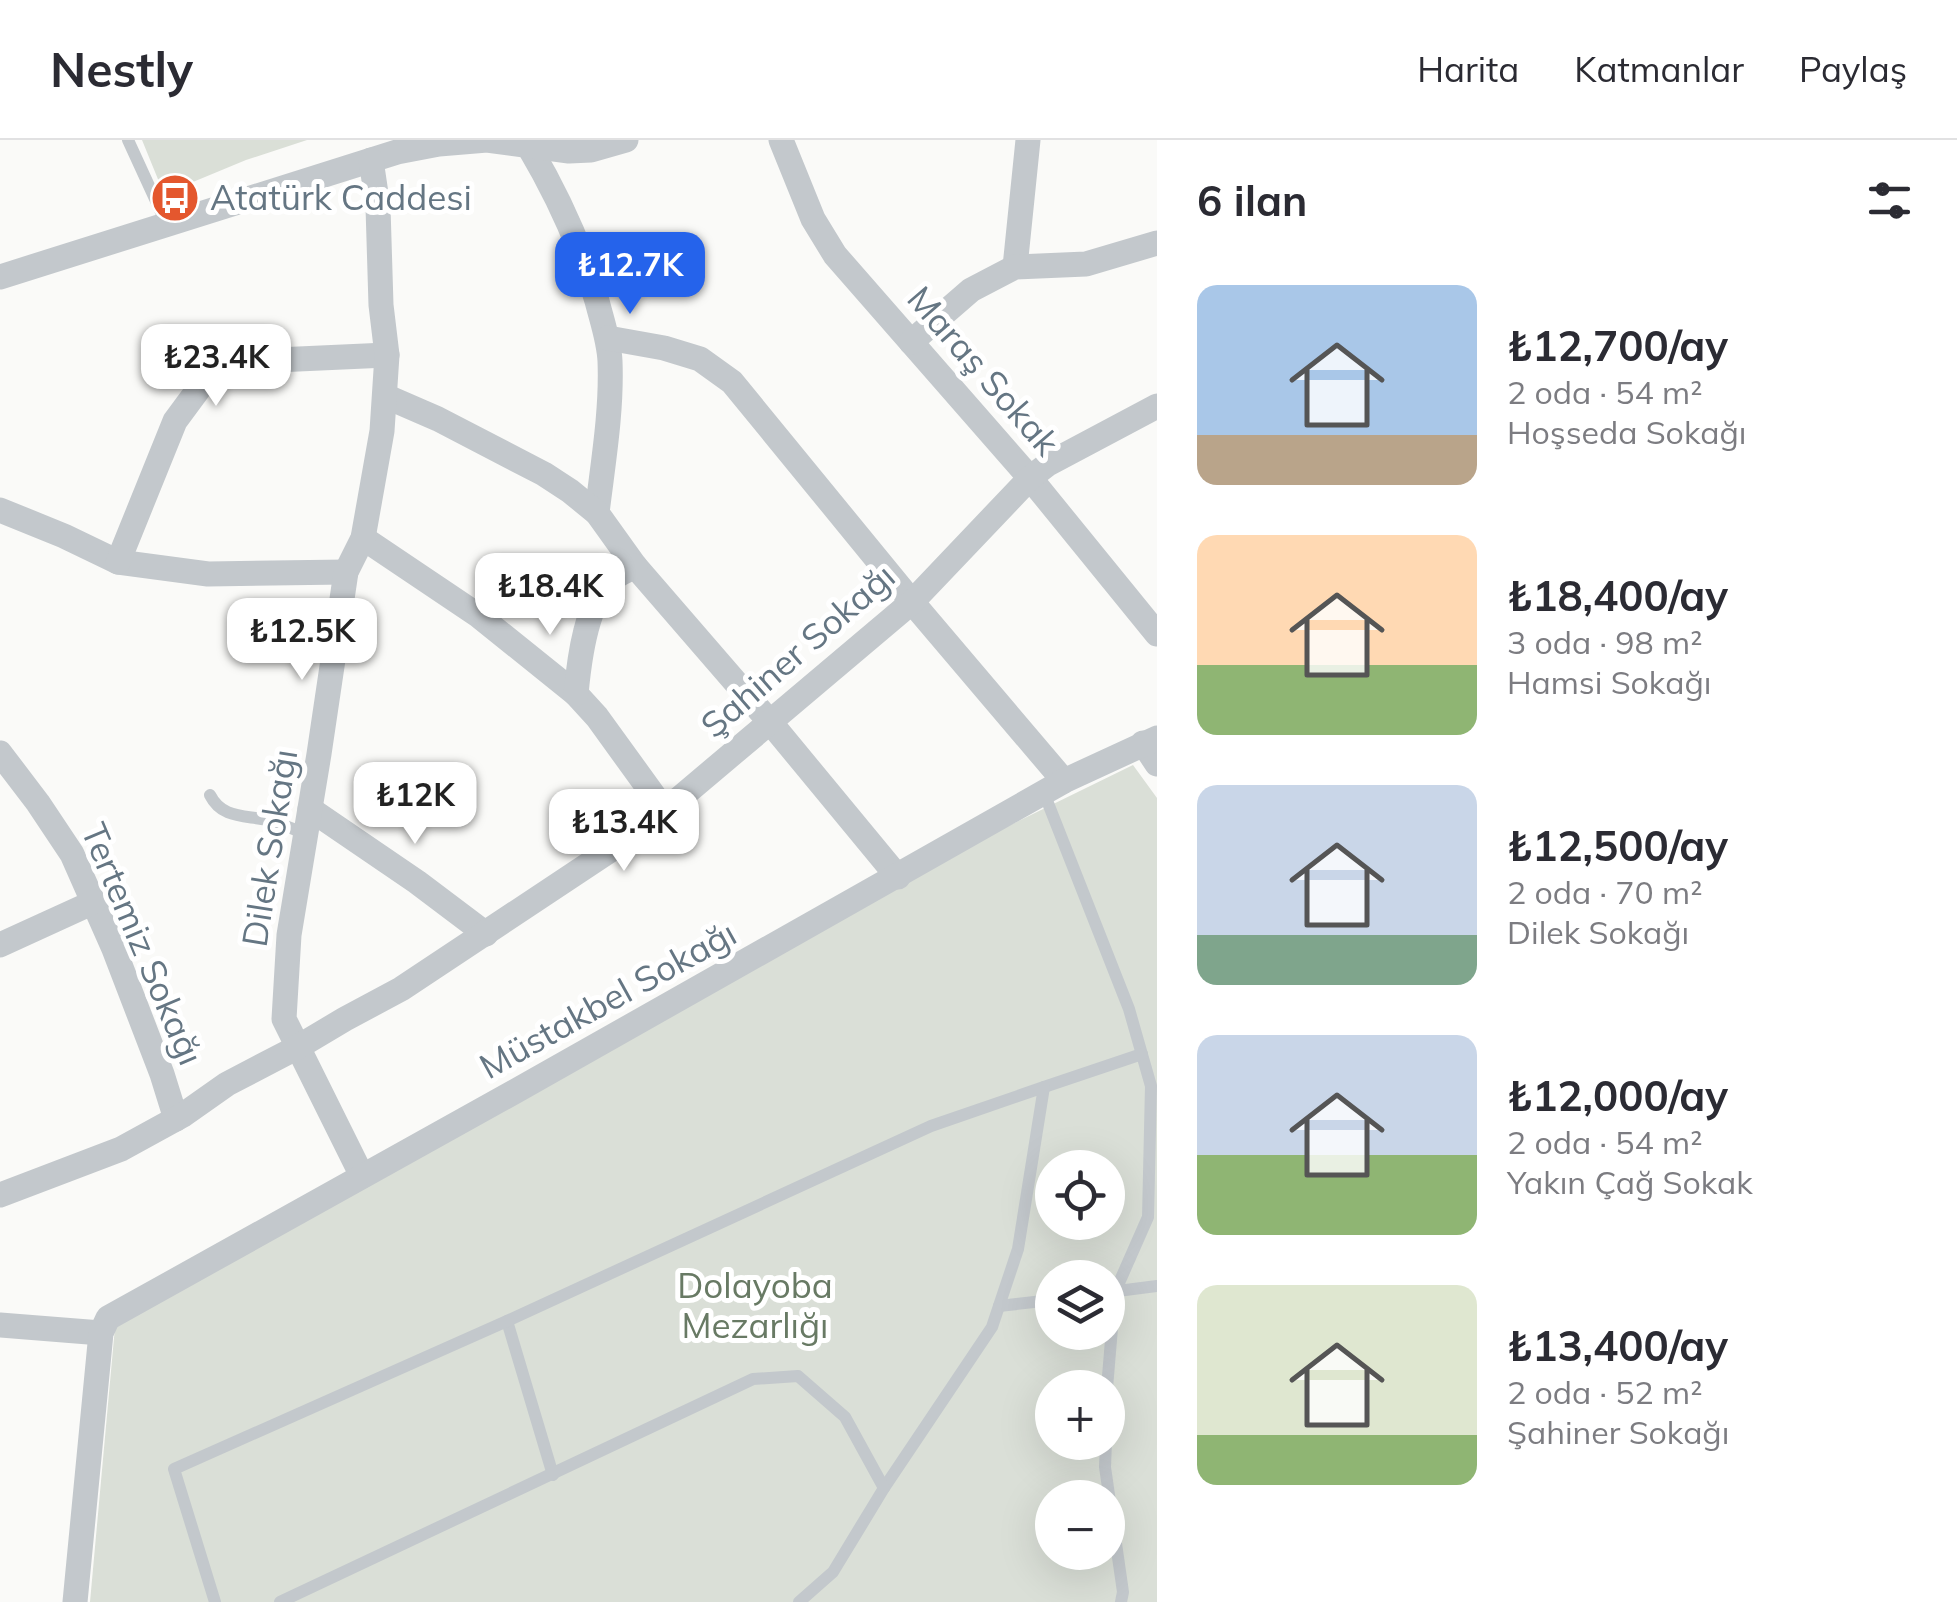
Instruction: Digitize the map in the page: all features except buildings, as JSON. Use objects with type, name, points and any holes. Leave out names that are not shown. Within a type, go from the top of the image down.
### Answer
[{"type":"street","points":[[0,277],[397,152],[488,140],[569,151],[590,150],[626,140]]},
{"type":"street","name":"Maraş Sokak","points":[[782,140],[814,220],[834,255],[1030,478],[1157,634]]},
{"type":"street","points":[[1015,267],[1028,140]]},
{"type":"street","points":[[529,143],[569,222],[608,338],[608,424],[597,514]]},
{"type":"street","name":"Dilek Sokağı","points":[[362,1176],[284,1019],[289,935],[346,572],[364,538],[382,431],[386,355],[378,207],[371,160]]},
{"type":"street","points":[[912,342],[971,290],[1015,267],[1086,264],[1157,243]]},
{"type":"street","points":[[608,338],[700,359],[732,382],[912,602],[1054,787]]},
{"type":"street","points":[[118,562],[175,422],[208,375],[224,366],[254,361],[386,355]]},
{"type":"street","points":[[385,396],[544,474],[597,514],[635,566],[898,876]]},
{"type":"street","name":"Şahiner Sokağı","points":[[0,1196],[121,1148],[176,1119],[227,1084],[401,989],[648,826],[912,602],[1030,478],[1048,464],[1157,406]]},
{"type":"street","points":[[0,510],[118,562],[208,574],[346,572]]},
{"type":"street","points":[[364,538],[479,616],[576,694],[665,811]]},
{"type":"street","points":[[576,694],[580,654],[595,606],[611,580],[635,566]]},
{"type":"street","name":"Müstakbel Sokağı","points":[[101,1333],[108,1318],[1054,787],[1152,748]]},
{"type":"street","name":"Tertemiz Sokağı","points":[[0,753],[72,854],[114,950],[176,1119]]},
{"type":"street","points":[[308,822],[417,882],[486,934]]},
{"type":"street","points":[[0,946],[94,902]]},
{"type":"street","points":[[0,1325],[101,1333],[75,1602]]},
{"type":"lane","points":[[128,140],[167,224]]},
{"type":"lane","points":[[1054,787],[1129,1008],[1151,1086],[1148,1217],[1125,1264]]},
{"type":"lane","points":[[210,796],[216,806],[234,816],[308,822]]},
{"type":"lane","points":[[215,1602],[174,1468],[507,1321],[931,1126],[1142,1054]]},
{"type":"lane","points":[[799,1602],[833,1572],[992,1327],[1018,1249],[1044,1087]]},
{"type":"lane","points":[[1125,1290],[1157,1286]]},
{"type":"lane","points":[[999,1306],[1035,1302]]},
{"type":"lane","points":[[507,1321],[553,1474]]},
{"type":"lane","points":[[280,1602],[753,1379],[798,1376],[845,1417],[884,1488]]},
{"type":"lane","points":[[1105,1460],[1122,1602]]},
{"type":"green space","points":[[142,140],[307,140],[164,194]]},
{"type":"green space","name":"Dolayoba Mezarlığı","points":[[1133,765],[1157,798],[1157,1602],[90,1602],[115,1327],[988,836]]},
{"type":"place","name":"Atatürk Caddesi̇","points":[[175,198]]}]
